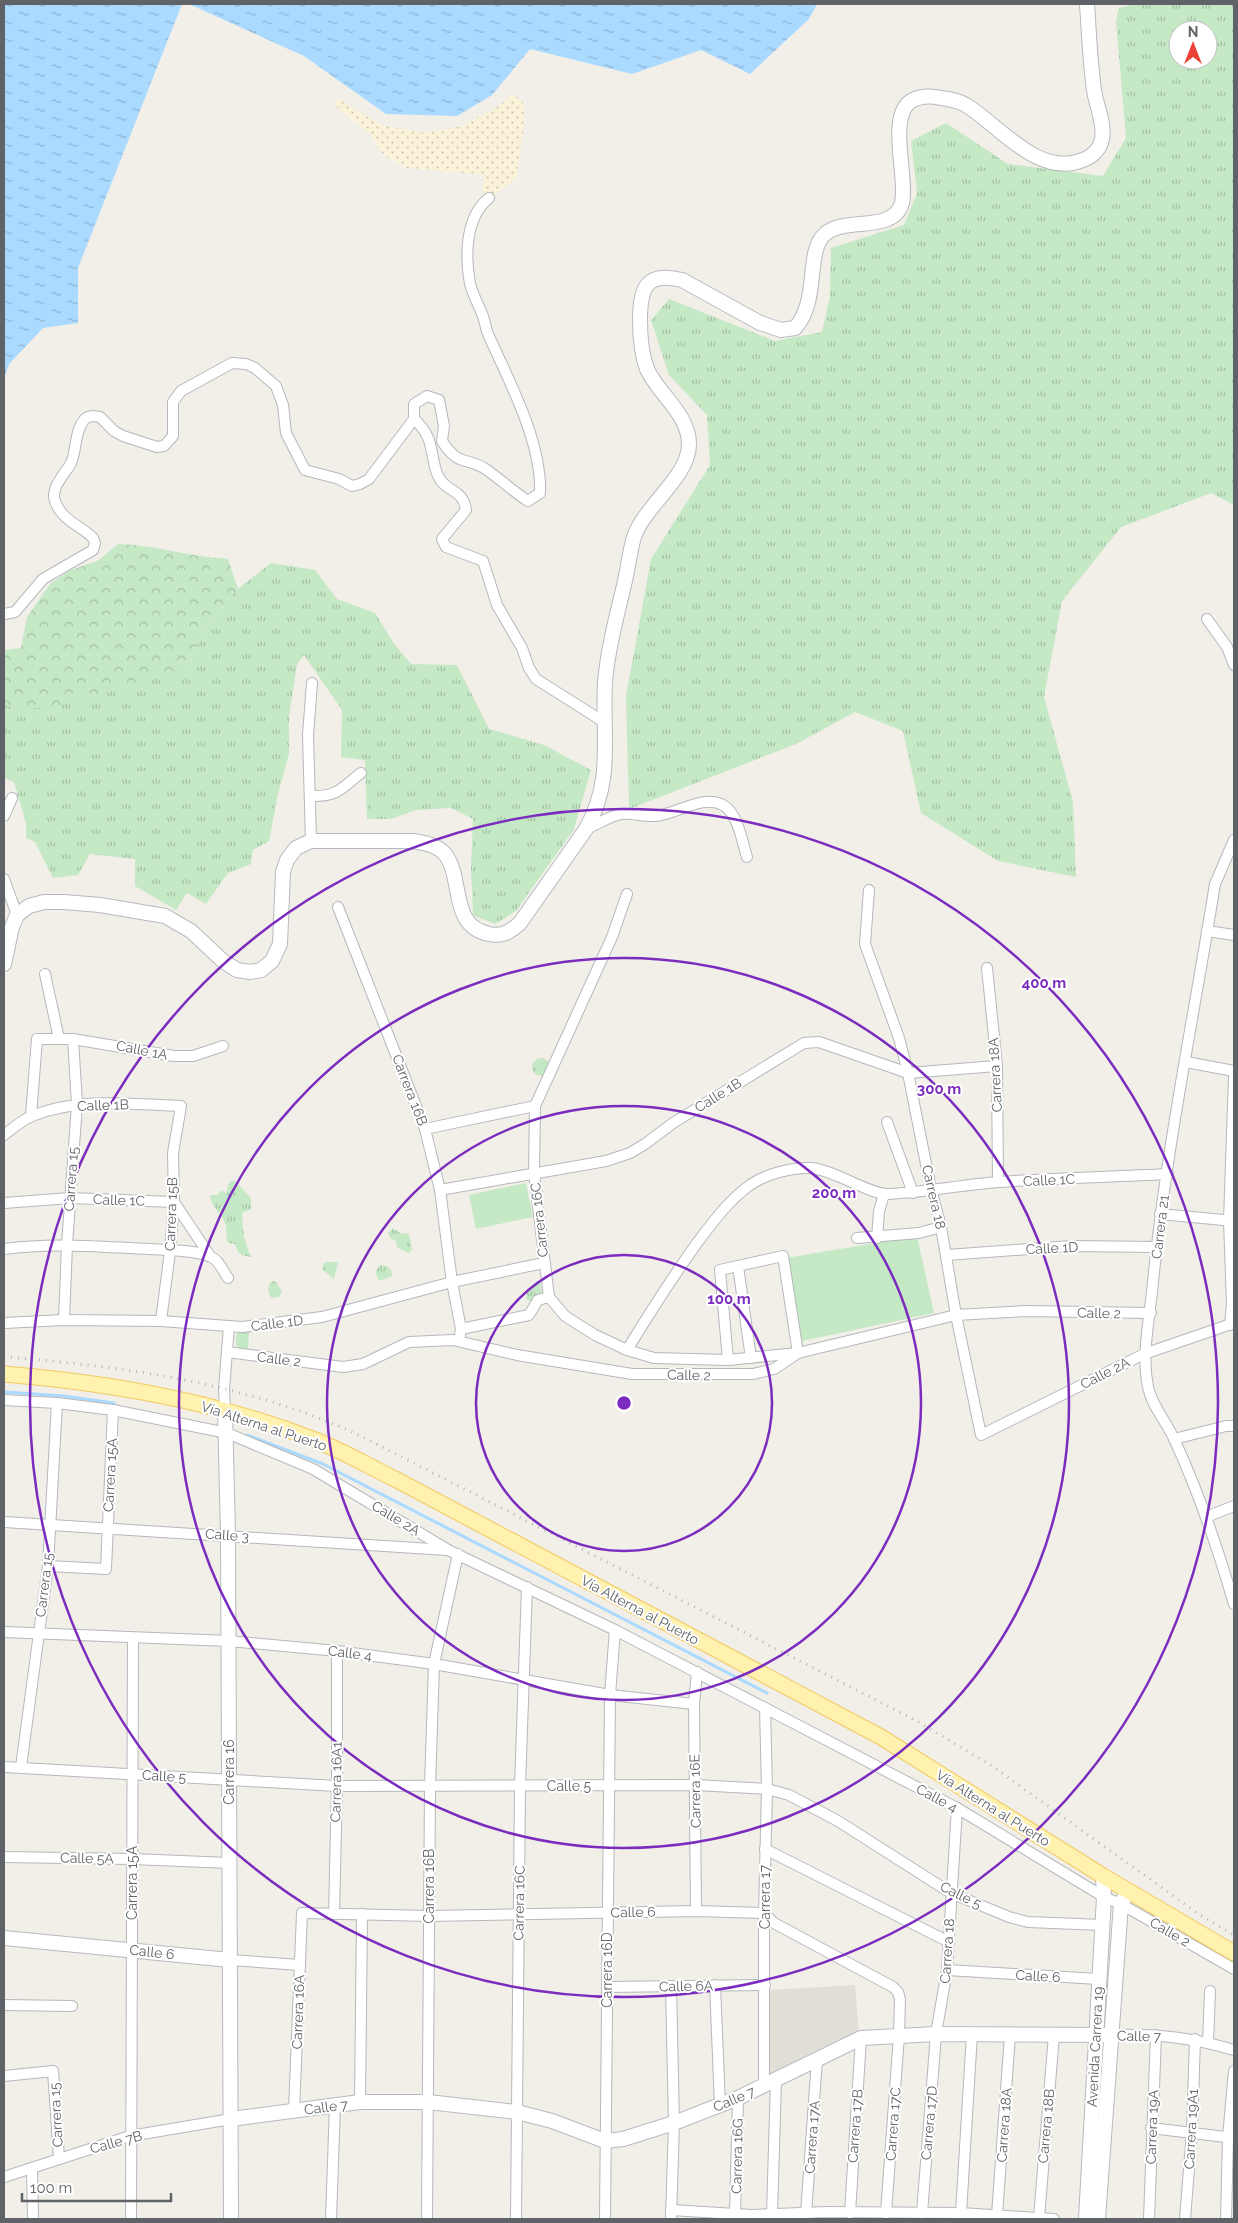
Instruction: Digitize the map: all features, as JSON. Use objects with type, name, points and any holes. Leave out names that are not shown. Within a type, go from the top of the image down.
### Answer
[{"type":"main road","name":"Vía Alterna al Puerto","points":[[4,1374],[81,1381],[120,1388],[226,1423],[316,1440],[414,1489],[880,1737],[1102,1876],[1124,1898],[1234,1953]]},
{"type":"street","points":[[4,964],[12,927],[17,915],[29,906],[44,902],[54,902],[100,905],[164,916],[191,931],[223,961],[237,970],[250,972],[262,970],[272,961],[280,944],[283,872],[287,860],[296,848],[311,840],[414,841],[430,844],[443,852],[451,863],[459,903],[468,923],[478,932],[497,936],[509,932],[520,923],[586,829],[594,815],[602,793],[605,768],[604,722],[606,681],[610,644],[634,537],[643,519],[679,472],[686,459],[689,444],[686,428],[648,371],[642,356],[640,300],[643,288],[658,278],[670,277],[682,280],[760,323],[781,330],[795,328],[804,319],[809,304],[817,246],[825,234],[837,228],[883,221],[895,215],[902,203],[900,126],[903,110],[912,101],[931,96],[964,104],[1027,152],[1044,160],[1060,164],[1077,163],[1090,157],[1099,148],[1102,137],[1094,91],[1087,4]]},
{"type":"street","points":[[4,614],[15,612],[43,579],[93,550],[95,543],[93,538],[63,516],[54,500],[54,490],[72,462],[79,431],[85,420],[90,416],[100,417],[114,431],[123,436],[157,447],[164,446],[173,436],[173,402],[181,391],[232,363],[246,364],[255,368],[276,386],[282,405],[286,433],[305,470],[339,479],[352,486],[360,484],[369,478],[414,419],[414,404],[427,396],[439,400],[444,426],[442,441],[454,456],[462,462],[471,463],[486,470],[528,501],[540,494],[540,477],[522,410],[504,366],[487,332],[471,286],[467,258],[471,224],[481,204],[488,198]]},
{"type":"street","points":[[414,419],[423,427],[433,451],[437,474],[443,485],[459,494],[465,500],[466,510],[447,530],[442,539],[443,544],[446,547],[483,561],[497,605],[522,648],[529,668],[536,679],[604,722]]},
{"type":"street","points":[[1207,619],[1228,647],[1234,665]]},
{"type":"street","points":[[311,840],[308,735],[312,683]]},
{"type":"street","points":[[310,796],[334,794],[362,773]]},
{"type":"street","points":[[4,816],[12,798]]},
{"type":"street","points":[[586,829],[611,817],[623,814],[654,816],[668,814],[707,801],[723,805],[732,813],[747,857]]},
{"type":"street","name":"Carrera 21","points":[[1234,840],[1215,884],[1160,1214],[1144,1354],[1148,1388],[1157,1411],[1174,1439],[1230,1575],[1234,1604]]},
{"type":"street","points":[[4,879],[17,915]]},
{"type":"street","name":"Carrera 18","points":[[869,890],[865,944],[899,1038],[908,1073],[931,1189],[942,1227],[956,1315],[981,1435]]},
{"type":"street","name":"Carrera 16C","points":[[549,1297],[534,1173],[535,1106],[612,936],[627,894]]},
{"type":"street","name":"Carrera 16B","points":[[338,907],[425,1129],[440,1190],[452,1282],[461,1329],[460,1341]]},
{"type":"street","points":[[1207,931],[1234,935]]},
{"type":"street","name":"Carrera 18A","points":[[987,968],[996,1066],[998,1182]]},
{"type":"street","points":[[45,974],[59,1039]]},
{"type":"street","name":"Calle 1A","points":[[31,1116],[37,1039],[72,1039],[174,1056],[193,1056],[223,1046]]},
{"type":"street","name":"Carrera 15","points":[[64,1320],[66,1245],[77,1104],[72,1039]]},
{"type":"street","name":"Calle 1B","points":[[440,1190],[606,1161],[630,1153],[673,1123],[804,1043],[819,1042],[908,1073],[996,1066]]},
{"type":"street","points":[[1186,1062],[1234,1071]]},
{"type":"street","points":[[1232,1324],[1234,1076]]},
{"type":"street","name":"Calle 1B","points":[[4,1135],[31,1116],[77,1104],[112,1102],[181,1106]]},
{"type":"street","name":"Carrera 15B","points":[[162,1321],[174,1202],[173,1153],[181,1106]]},
{"type":"street","points":[[425,1129],[535,1106]]},
{"type":"street","points":[[886,1122],[913,1193]]},
{"type":"street","points":[[627,1350],[678,1270],[718,1214],[749,1185],[759,1180],[790,1169],[811,1168],[827,1171],[884,1194],[879,1211],[877,1238]]},
{"type":"street","name":"Calle 1C","points":[[884,1194],[913,1193],[931,1189],[998,1182],[1168,1174]]},
{"type":"street","name":"Calle 1C","points":[[4,1204],[70,1198],[174,1202]]},
{"type":"street","points":[[174,1202],[210,1256]]},
{"type":"street","points":[[1160,1214],[1232,1221]]},
{"type":"street","points":[[857,1238],[877,1238],[919,1233],[942,1227]]},
{"type":"street","points":[[4,1249],[36,1244],[66,1245],[170,1251],[210,1256],[216,1259],[228,1278]]},
{"type":"street","name":"Calle 1D","points":[[947,1255],[1071,1246],[1157,1247]]},
{"type":"street","points":[[461,1329],[529,1315],[538,1300],[549,1297],[564,1316],[595,1336],[627,1350],[654,1358],[728,1360],[798,1352],[783,1256],[720,1270],[728,1360]]},
{"type":"street","name":"Calle 1D","points":[[4,1323],[64,1320],[162,1321],[242,1327],[322,1317],[452,1282],[544,1263]]},
{"type":"street","points":[[738,1266],[751,1358]]},
{"type":"street","name":"Calle 2","points":[[227,1352],[343,1367],[363,1364],[409,1342],[452,1340],[517,1355],[632,1374],[753,1374],[774,1369],[798,1352],[956,1315],[1025,1311],[1150,1313]]},
{"type":"street","name":"Calle 2A","points":[[981,1435],[1144,1354],[1232,1324]]},
{"type":"street","name":"Carrera 16","points":[[229,1326],[224,1389],[229,1641],[231,2219]]},
{"type":"street","name":"Calle 2A","points":[[4,1400],[57,1403],[226,1423],[313,1469],[454,1553],[615,1630],[765,1708]]},
{"type":"street","name":"Carrera 15","points":[[22,1767],[48,1566],[57,1403]]},
{"type":"street","name":"Carrera 15A","points":[[48,1566],[106,1569],[113,1410]]},
{"type":"street","points":[[1174,1439],[1226,1426],[1234,1426]]},
{"type":"street","points":[[1206,1517],[1234,1506]]},
{"type":"street","name":"Calle 3","points":[[4,1522],[228,1535],[454,1553]]},
{"type":"street","name":"Carrera 16B","points":[[427,2219],[430,1786],[434,1664],[454,1553]]},
{"type":"street","name":"Carrera 16C","points":[[516,2219],[520,1786],[527,1588]]},
{"type":"street","name":"Carrera 16D","points":[[604,2219],[608,1786],[610,1695],[615,1630]]},
{"type":"street","name":"Calle 4","points":[[4,1632],[229,1641],[337,1651],[434,1664],[610,1695],[694,1704]]},
{"type":"street","name":"Carrera 15A","points":[[131,2219],[133,1638]]},
{"type":"street","name":"Carrera 16A1","points":[[334,1914],[337,1786],[337,1651]]},
{"type":"street","name":"Carrera 16E","points":[[696,1911],[694,1704],[697,1672]]},
{"type":"street","name":"Calle 4","points":[[765,1708],[957,1808],[1104,1897]]},
{"type":"street","name":"Carrera 17","points":[[765,1708],[767,1789],[764,1913],[772,2214]]},
{"type":"street","name":"Calle 5","points":[[4,1767],[337,1786],[696,1785],[767,1789],[790,1796],[838,1821],[951,1893],[1009,1917],[1028,1922],[1102,1926]]},
{"type":"street","name":"Carrera 18","points":[[936,2034],[947,1970],[957,1808]]},
{"type":"street","points":[[765,1849],[949,1942]]},
{"type":"street","name":"Calle 5A","points":[[4,1857],[230,1863]]},
{"type":"street","name":"Avenida Carrera 19","points":[[1086,2219],[1104,1897],[1102,1876]]},
{"type":"street","name":"Calle 2","points":[[1104,1897],[1124,1898],[1234,1969]]},
{"type":"street","name":"Avenida Carrera 19","points":[[1098,2219],[1124,1898]]},
{"type":"street","name":"Calle 6","points":[[302,1913],[429,1916],[696,1911],[764,1913]]},
{"type":"street","name":"Carrera 16A","points":[[294,2111],[302,1913]]},
{"type":"street","points":[[764,1913],[774,1923],[893,1987],[898,1992],[900,1999],[899,2035]]},
{"type":"street","points":[[360,2102],[362,1914]]},
{"type":"street","name":"Calle 6","points":[[4,1938],[300,1965]]},
{"type":"street","name":"Calle 6","points":[[947,1970],[1098,1979]]},
{"type":"street","points":[[715,1985],[720,2105]]},
{"type":"street","name":"Calle 6A","points":[[607,1987],[765,1985]]},
{"type":"street","points":[[672,1986],[674,2123],[671,2215],[712,2216],[735,2214],[752,2217],[772,2214],[788,2217],[806,2214],[827,2216],[850,2213],[867,2216],[886,2213],[961,2213],[1054,2219]]},
{"type":"street","points":[[1208,2042],[1210,1990]]},
{"type":"street","points":[[4,2006],[72,2006]]},
{"type":"street","name":"Calle 7","points":[[230,2119],[360,2102],[428,2102],[516,2112],[552,2121],[604,2141],[623,2139],[674,2123],[738,2098],[861,2038],[936,2034],[1156,2034],[1195,2039],[1234,2050]]},
{"type":"street","name":"Carrera 17D","points":[[922,2213],[936,2034]]},
{"type":"street","points":[[961,2213],[972,2034]]},
{"type":"street","name":"Carrera 18A","points":[[996,2215],[1010,2034]]},
{"type":"street","name":"Carrera 19A","points":[[1149,2219],[1156,2034]]},
{"type":"street","name":"Carrera 17C","points":[[886,2213],[899,2035]]},
{"type":"street","name":"Carrera 18B","points":[[1039,2218],[1054,2035]]},
{"type":"street","name":"Carrera 17B","points":[[850,2213],[861,2038]]},
{"type":"street","name":"Carrera 19A1","points":[[1185,2219],[1192,2131],[1195,2039]]},
{"type":"street","name":"Carrera 17A","points":[[806,2214],[818,2059]]},
{"type":"street","name":"Carrera 15","points":[[4,2076],[53,2071],[59,2158]]},
{"type":"street","points":[[1226,2219],[1234,2071]]},
{"type":"street","name":"Carrera 16G","points":[[735,2214],[738,2098]]},
{"type":"street","points":[[331,2219],[334,2105]]},
{"type":"street","name":"Calle 7B","points":[[4,2177],[130,2136],[230,2119]]},
{"type":"street","points":[[1151,2128],[1192,2131],[1231,2137]]},
{"type":"street","points":[[32,2169],[32,2219]]},
{"type":"shaded area","points":[[855,1985],[859,2036],[767,2079],[769,1990]]},
{"type":"green space","points":[[1136,4],[1234,4],[1234,505],[1211,493],[1121,527],[1062,601],[1044,697],[1073,802],[1076,877],[998,861],[921,813],[903,731],[855,712],[796,744],[629,809],[626,696],[651,559],[710,465],[707,415],[669,375],[651,320],[669,299],[775,341],[822,332],[830,296],[831,248],[904,225],[917,193],[911,141],[946,123],[1008,164],[1103,176],[1126,138],[1116,21],[1119,8]]},
{"type":"green space","points":[[118,544],[146,546],[228,559],[238,589],[205,626],[189,666],[54,707],[20,709],[4,704],[4,650],[21,648],[27,617],[50,584],[69,571],[99,560]]},
{"type":"green space","points":[[271,563],[315,570],[337,599],[375,613],[395,645],[411,664],[457,665],[489,729],[544,745],[591,770],[574,829],[516,911],[495,924],[473,915],[471,867],[473,819],[451,808],[416,810],[391,819],[367,819],[365,760],[341,757],[342,710],[304,655],[297,664],[289,716],[289,754],[278,794],[269,841],[253,850],[251,864],[228,873],[206,904],[187,893],[176,910],[135,886],[135,859],[90,854],[78,875],[53,878],[35,842],[26,838],[26,823],[14,782],[4,778],[4,704],[20,709],[189,666],[205,626],[238,589]]},
{"type":"green space","points":[[541,1058],[547,1061],[550,1067],[547,1073],[541,1076],[535,1073],[532,1067],[535,1061]]},
{"type":"green space","points":[[234,1180],[251,1198],[251,1209],[242,1213],[244,1236],[251,1257],[240,1254],[235,1244],[228,1243],[225,1223],[214,1206],[210,1195],[217,1195],[222,1190],[226,1194],[229,1183]]},
{"type":"green space","points":[[526,1183],[533,1217],[476,1229],[469,1195]]},
{"type":"green space","points":[[393,1228],[400,1233],[409,1234],[412,1250],[408,1253],[397,1247],[396,1241],[391,1239],[388,1233]]},
{"type":"green space","points":[[917,1236],[934,1313],[802,1341],[786,1258]]},
{"type":"green space","points":[[326,1262],[338,1262],[334,1279],[323,1270],[322,1266]]},
{"type":"green space","points":[[380,1265],[389,1268],[392,1276],[379,1281],[375,1272]]},
{"type":"green space","points":[[275,1281],[282,1291],[279,1297],[271,1298],[268,1291],[270,1282]]},
{"type":"green space","points":[[540,1282],[542,1292],[535,1304],[526,1299],[527,1292],[532,1285]]},
{"type":"green space","points":[[238,1331],[249,1331],[248,1352],[240,1352],[237,1346],[236,1337]]},
{"type":"sand","points":[[514,94],[524,104],[523,135],[516,179],[489,198],[482,190],[486,175],[407,168],[383,155],[370,134],[334,105],[338,99],[382,125],[425,133],[462,126],[492,110]]},
{"type":"water","points":[[4,4],[182,4],[78,268],[78,323],[43,328],[9,364],[4,379]]},
{"type":"water","points":[[189,4],[817,4],[809,19],[750,74],[701,50],[632,74],[530,49],[492,95],[457,116],[386,114],[304,56]]},
{"type":"waterway","points":[[4,1392],[64,1396],[114,1403]]},
{"type":"waterway","points":[[247,1435],[323,1464],[767,1693]]},
{"type":"railway","points":[[4,1357],[95,1366],[186,1380],[275,1403],[319,1418],[361,1436],[915,1720],[992,1766],[1200,1915],[1234,1935]]}]
